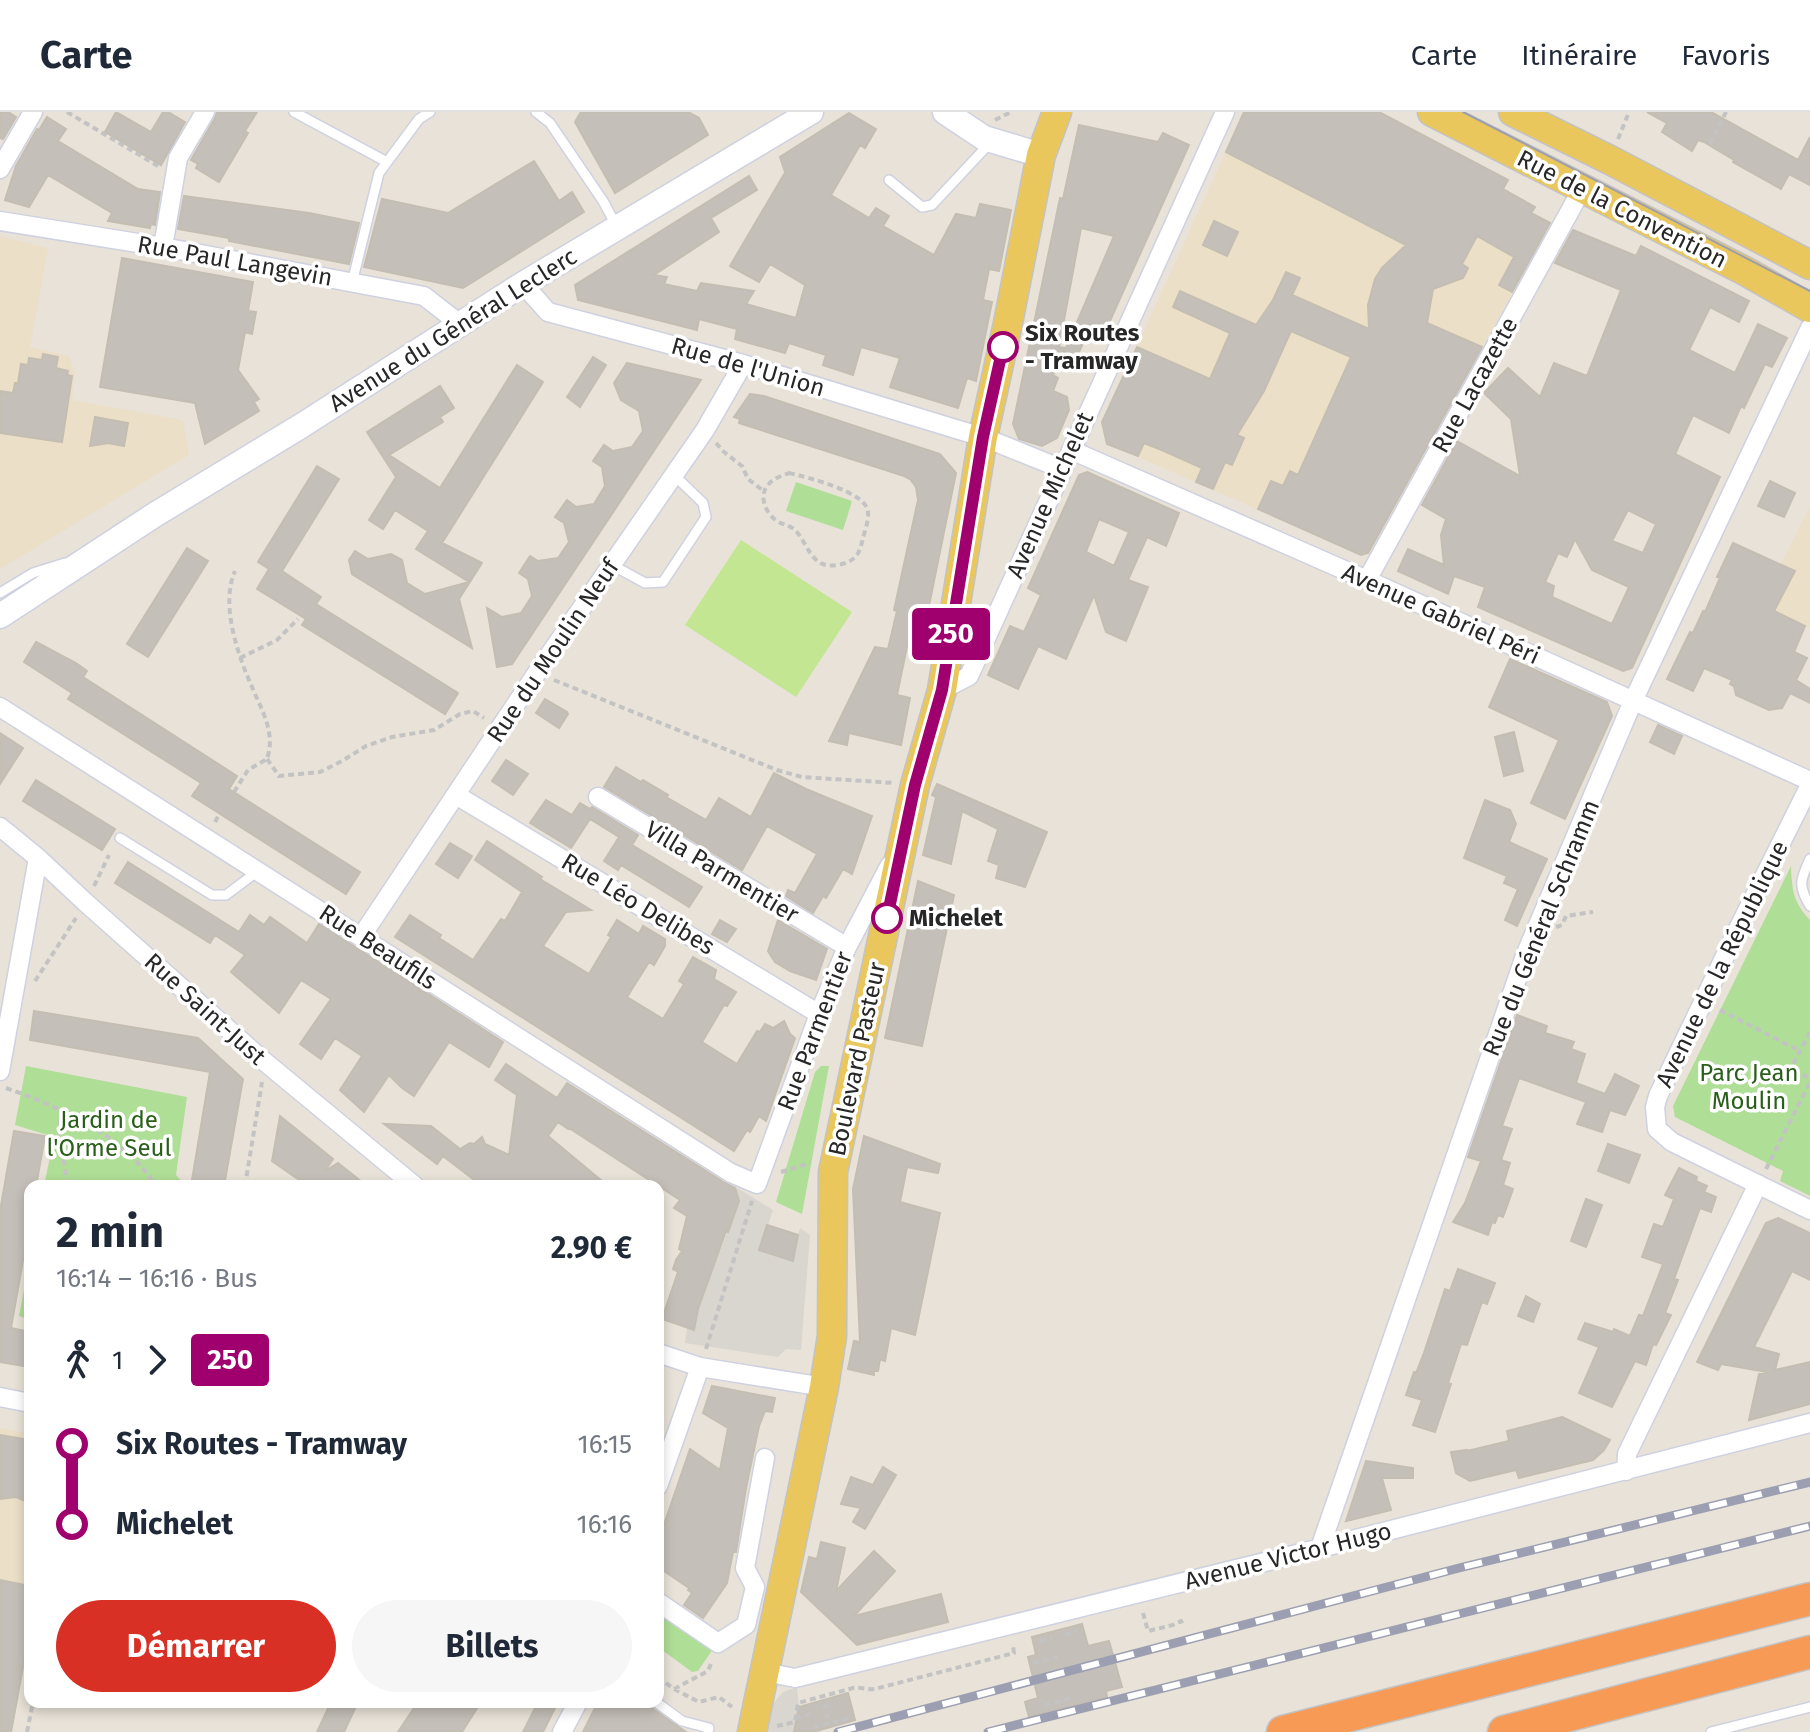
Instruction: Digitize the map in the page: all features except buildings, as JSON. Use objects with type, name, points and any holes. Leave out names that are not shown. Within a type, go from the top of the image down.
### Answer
[{"type":"highway","points":[[1283,1732],[1810,1599]]},
{"type":"highway","points":[[1504,1732],[1810,1652]]},
{"type":"main road","name":"Avenue du Général Leclerc","points":[[0,616],[156,514],[301,426],[523,284],[811,112]]},
{"type":"main road","points":[[945,112],[978,134],[1041,155]]},
{"type":"main road","name":"Boulevard Pasteur","points":[[1038,112],[1041,155]]},
{"type":"main road","name":"Boulevard Pasteur","points":[[754,1725],[832,1336],[833,1172],[903,838],[942,690],[983,437],[1041,155],[1057,112]]},
{"type":"main road","name":"Rue de la Convention","points":[[1432,112],[1745,271],[1810,308]]},
{"type":"main road","name":"Rue de la Convention","points":[[1513,112],[1810,265]]},
{"type":"main road","points":[[1589,150],[1593,195]]},
{"type":"street","points":[[0,169],[33,112]]},
{"type":"street","points":[[163,247],[178,158],[205,112]]},
{"type":"street","name":"Avenue Michelet","points":[[942,690],[969,676],[1225,112]]},
{"type":"street","name":"Rue Lacazette","points":[[1367,580],[1593,195]]},
{"type":"street","name":"Rue Paul Langevin","points":[[0,221],[163,247],[424,296],[460,324]]},
{"type":"street","name":"Rue de l'Union","points":[[523,284],[548,312],[743,364],[983,437],[1062,469]]},
{"type":"street","name":"Rue du Général Schramm","points":[[1320,1548],[1526,953],[1633,701],[1810,328]]},
{"type":"street","name":"Rue du Moulin Neuf","points":[[361,937],[536,674],[705,430],[743,364]]},
{"type":"street","name":"Avenue Gabriel Péri","points":[[1071,450],[1367,580],[1810,783]]},
{"type":"street","name":"Rue Beaufils","points":[[0,707],[731,1173],[760,1175]]},
{"type":"street","name":"Avenue de la République","points":[[1810,783],[1703,1001],[1655,1107],[1657,1129],[1672,1142],[1810,1210]]},
{"type":"street","name":"Rue Léo Delibes","points":[[456,795],[819,1014]]},
{"type":"street","name":"Villa Parmentier","points":[[598,797],[847,947]]},
{"type":"street","name":"Rue Saint-Just","points":[[0,827],[265,1062],[408,1180]]},
{"type":"street","name":"Rue Parmentier","points":[[760,1175],[847,947],[903,838]]},
{"type":"street","points":[[0,1071],[38,858]]},
{"type":"street","points":[[1626,1471],[1627,1454],[1758,1184]]},
{"type":"street","points":[[664,1355],[700,1367],[824,1387]]},
{"type":"street","points":[[664,1469],[700,1367]]},
{"type":"street","points":[[0,1397],[24,1402]]},
{"type":"street","name":"Avenue Victor Hugo","points":[[765,1672],[795,1678],[1810,1423]]},
{"type":"street","points":[[664,1606],[718,1643],[746,1625],[755,1587],[745,1568],[765,1458]]},
{"type":"street","points":[[562,1732],[575,1708]]},
{"type":"lane","points":[[294,112],[387,162]]},
{"type":"lane","points":[[352,283],[379,173],[419,119],[430,112]]},
{"type":"lane","points":[[536,112],[550,123],[617,227]]},
{"type":"lane","points":[[889,180],[913,202],[922,207],[932,205],[992,140]]},
{"type":"lane","points":[[612,565],[645,583],[663,582],[706,517],[703,503],[674,475]]},
{"type":"lane","name":"Avenue du Général Leclerc","points":[[0,593],[33,573],[99,553]]},
{"type":"lane","points":[[120,838],[212,895],[226,895],[258,871]]},
{"type":"lane","points":[[1810,859],[1800,886],[1810,906]]},
{"type":"lane","points":[[1711,1732],[1810,1707]]},
{"type":"lane","points":[[664,1708],[682,1721],[709,1728],[708,1732]]},
{"type":"path","points":[[67,112],[175,176]]},
{"type":"path","points":[[1710,144],[1726,112]]},
{"type":"path","points":[[705,430],[724,452],[742,466],[748,479],[765,492]]},
{"type":"path","points":[[789,473],[857,496],[869,511],[859,553],[843,564],[823,564],[810,555],[791,527],[778,522],[768,513],[763,499],[765,492],[766,486],[774,479],[789,473]]},
{"type":"path","points":[[234,792],[248,770],[267,759],[271,738],[240,658],[233,628],[230,589],[235,571]]},
{"type":"path","points":[[240,658],[277,640],[298,619]]},
{"type":"path","points":[[536,674],[777,770],[802,777],[915,785]]},
{"type":"path","points":[[267,759],[279,776],[320,772],[366,746],[392,737],[434,730],[460,714],[473,711],[500,728]]},
{"type":"path","points":[[30,990],[85,902],[109,855]]},
{"type":"path","points":[[1562,925],[1566,916],[1593,912]]},
{"type":"path","points":[[1703,1001],[1800,1051]]},
{"type":"path","points":[[1758,1184],[1810,1080],[1799,1073],[1794,1062],[1810,1032]]},
{"type":"path","points":[[246,1180],[265,1062]]},
{"type":"path","points":[[0,1085],[79,1118],[108,1137],[152,1180]]},
{"type":"path","points":[[62,1110],[59,1132],[67,1180]]},
{"type":"path","points":[[700,1367],[760,1175],[783,1173],[821,1160],[835,1163]]},
{"type":"path","points":[[1143,1613],[1148,1631],[1181,1621],[1183,1625]]},
{"type":"path","points":[[1065,1635],[1077,1631]]},
{"type":"path","points":[[1040,1641],[1052,1638]]},
{"type":"path","points":[[664,1682],[699,1702],[719,1697],[754,1725],[795,1722],[798,1703],[853,1688],[875,1689],[1014,1653],[1013,1646]]},
{"type":"path","points":[[1033,1663],[1061,1656]]},
{"type":"path","points":[[674,1689],[708,1671]]},
{"type":"path","points":[[1045,1705],[1072,1698]]},
{"type":"path","points":[[823,1707],[830,1705]]},
{"type":"path","points":[[27,1732],[32,1708]]},
{"type":"path","points":[[795,1718],[811,1714]]},
{"type":"path","points":[[813,1727],[852,1718]]},
{"type":"shaded area","points":[[1244,112],[1379,112],[1508,180],[1477,236],[1528,264],[1370,552],[1361,555],[1120,449],[1107,438],[1101,425]]},
{"type":"shaded area","points":[[0,236],[48,248],[30,347],[69,356],[75,373],[72,400],[183,420],[189,455],[0,569]]},
{"type":"shaded area","points":[[1810,506],[1810,628],[1761,604]]},
{"type":"shaded area","points":[[734,1186],[773,1210],[768,1225],[798,1235],[800,1228],[810,1235],[801,1350],[786,1349],[778,1357],[685,1343],[687,1327],[694,1330],[698,1309],[739,1201]]},
{"type":"shaded area","points":[[0,1428],[24,1433],[24,1662],[11,1732],[0,1732]]},
{"type":"shaded area","points":[[797,1687],[799,1707],[795,1732],[762,1732],[772,1705],[783,1692]]},
{"type":"green space","points":[[796,482],[852,501],[843,530],[786,511]]},
{"type":"green space","points":[[741,540],[852,612],[796,697],[685,625]]},
{"type":"green space","name":"Parc Jean Moulin","points":[[1791,866],[1794,895],[1810,920],[1810,1196],[1780,1181],[1783,1171],[1675,1117],[1673,1106]]},
{"type":"green space","name":"Jardin de l'Orme Seul","points":[[26,1066],[187,1097],[176,1175],[181,1180],[45,1180],[54,1137],[15,1125]]},
{"type":"green space","points":[[821,1066],[829,1066],[802,1214],[776,1202],[815,1072]]},
{"type":"green space","points":[[24,1290],[24,1318],[19,1316]]},
{"type":"green space","points":[[664,1615],[713,1649],[698,1671],[692,1672],[664,1651]]},
{"type":"tram line","points":[[1463,112],[1810,291]]},
{"type":"railway","points":[[838,1732],[1459,1568],[1810,1482]]},
{"type":"railway","points":[[988,1732],[1810,1526]]},
{"type":"bus line","name":"250","points":[[887,918],[915,785],[942,690],[983,437],[1003,347]]},
{"type":"place","name":"Six Routes - Tramway","points":[[1003,347]]},
{"type":"place","name":"Michelet","points":[[887,918]]}]
